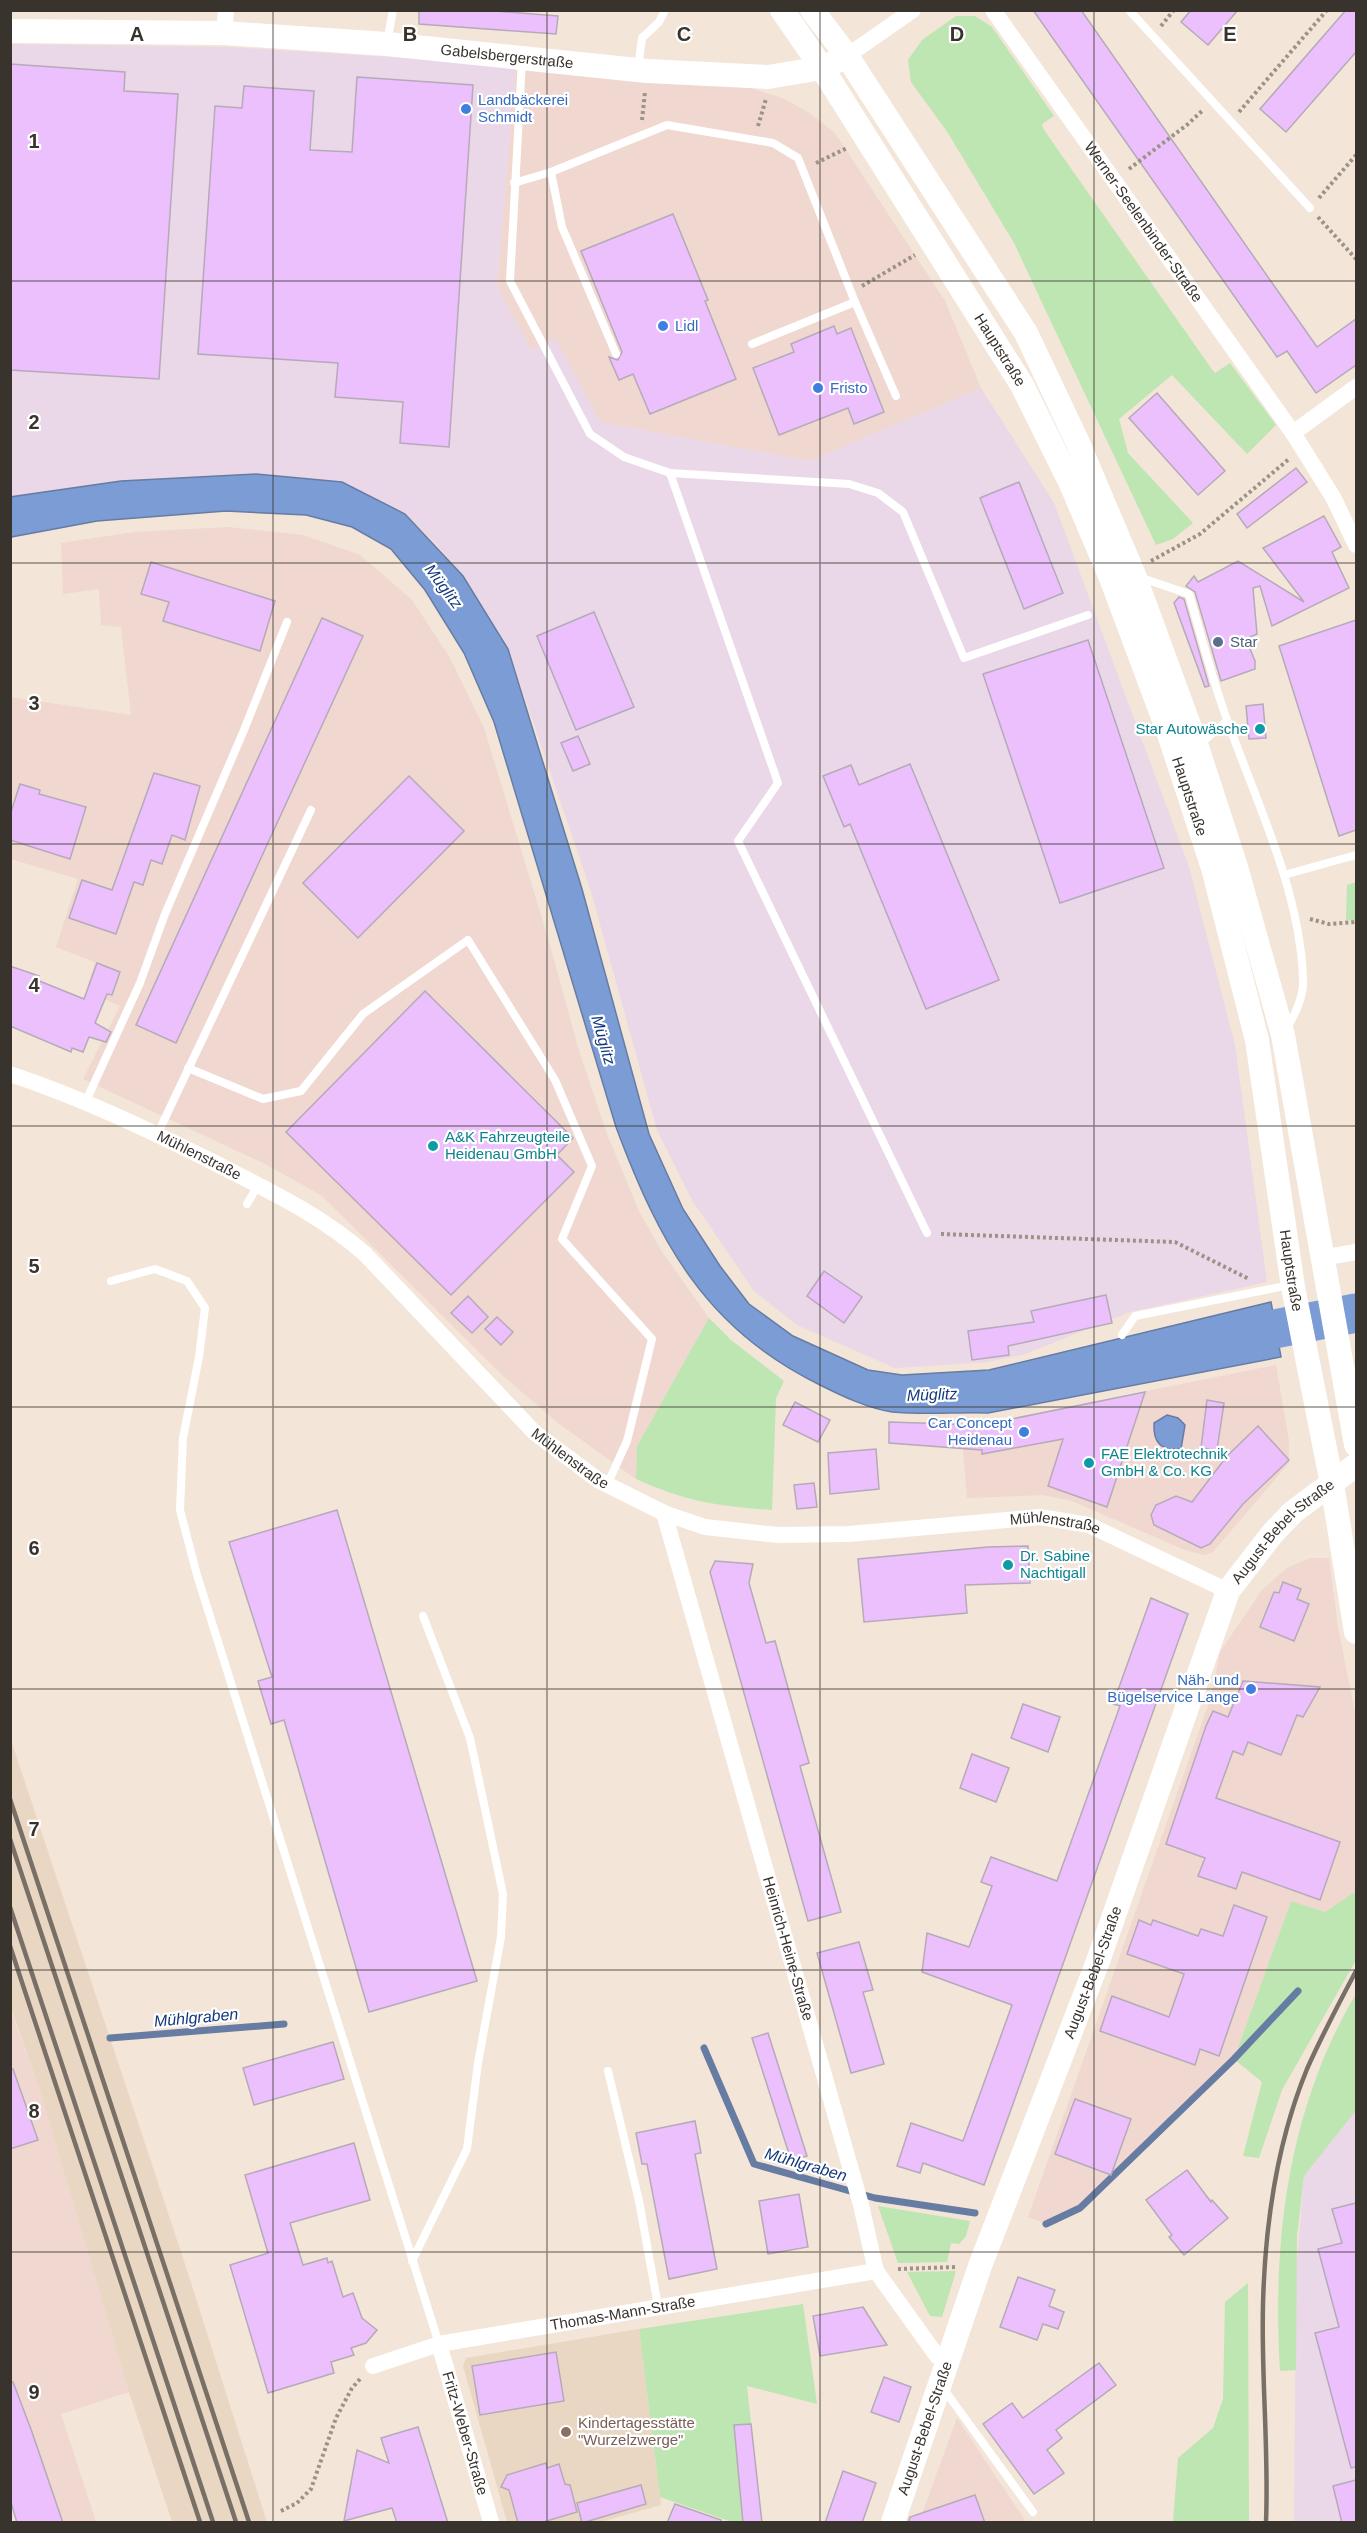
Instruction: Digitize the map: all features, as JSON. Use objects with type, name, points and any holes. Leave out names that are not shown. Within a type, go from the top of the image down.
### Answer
[{"type":"main road","name":"Hauptstraße","points":[[783,10],[1022,385],[1071,484],[1129,620],[1213,868],[1257,1040],[1293,1286],[1332,1484],[1356,1632]]},
{"type":"main road","name":"Hauptstraße","points":[[812,10],[847,56],[1026,333],[1078,443],[1132,573],[1197,747],[1236,867],[1283,1035],[1356,1445]]},
{"type":"main road","name":"Gabelsbergerstraße","points":[[10,31],[225,22],[387,44],[643,70],[768,77],[822,68],[847,56]]},
{"type":"main road","name":"August-Bebel-Straße","points":[[893,2523],[980,2266],[1098,1961],[1228,1591],[1272,1534],[1293,1512],[1356,1465]]},
{"type":"street","points":[[847,56],[913,10]]},
{"type":"street","name":"Werner-Seelenbinder-Straße","points":[[993,10],[1293,433],[1333,497],[1356,544]]},
{"type":"street","points":[[1293,433],[1356,387]]},
{"type":"street","name":"Mühlenstraße","points":[[10,1074],[86,1101],[158,1135],[258,1185],[338,1230],[365,1254],[535,1433],[607,1486],[664,1513],[705,1527],[778,1535],[849,1534],[1040,1517],[1059,1518],[1089,1525],[1228,1591]]},
{"type":"street","points":[[1321,1258],[1356,1252]]},
{"type":"street","name":"Heinrich-Heine-Straße","points":[[664,1513],[861,2205],[876,2271],[937,2356],[949,2360]]},
{"type":"street","name":"Thomas-Mann-Straße","points":[[373,2366],[439,2344],[876,2271]]},
{"type":"street","name":"Fritz-Weber-Straße","points":[[439,2344],[490,2523]]},
{"type":"lane","points":[[387,44],[393,10]]},
{"type":"lane","points":[[643,70],[642,38],[659,22],[665,10]]},
{"type":"lane","points":[[1130,10],[1310,208]]},
{"type":"lane","points":[[522,56],[510,281],[590,434],[624,458],[670,472],[849,484],[878,493],[903,512],[964,658],[1088,615]]},
{"type":"lane","points":[[514,183],[551,172],[667,125],[772,143],[798,158],[851,293],[896,396]]},
{"type":"lane","points":[[551,172],[562,227],[616,354]]},
{"type":"lane","points":[[752,344],[855,302]]},
{"type":"lane","points":[[670,472],[778,783],[738,841],[927,1233]]},
{"type":"lane","points":[[1132,573],[1189,594],[1227,721],[1284,875],[1293,915],[1303,981],[1298,1009],[1283,1035]]},
{"type":"lane","points":[[86,1101],[140,983],[165,914],[244,730],[287,622]]},
{"type":"lane","points":[[1197,747],[1227,721]]},
{"type":"lane","points":[[158,1135],[311,810]]},
{"type":"lane","points":[[1284,875],[1356,855]]},
{"type":"lane","points":[[188,1068],[263,1099],[301,1091],[363,1014],[468,940],[555,1080],[592,1166],[562,1239],[652,1339],[627,1441],[607,1486]]},
{"type":"lane","points":[[247,1204],[258,1185]]},
{"type":"lane","points":[[111,1281],[155,1269],[187,1281],[205,1308],[199,1357],[183,1438],[180,1510],[197,1575],[439,2344]]},
{"type":"lane","points":[[1122,1335],[1135,1316],[1293,1286]]},
{"type":"lane","points":[[412,2261],[467,2149],[478,2063],[501,1937],[503,1894],[471,1738],[423,1616]]},
{"type":"lane","points":[[608,2071],[639,2201],[658,2306]]},
{"type":"lane","points":[[941,2385],[1033,2512]]},
{"type":"path","points":[[1230,122],[1327,10]]},
{"type":"path","points":[[640,135],[643,70]]},
{"type":"path","points":[[755,140],[767,94],[768,77]]},
{"type":"path","points":[[1115,179],[1188,124],[1212,101]]},
{"type":"path","points":[[802,169],[840,152],[864,135]]},
{"type":"path","points":[[1356,155],[1310,208],[1356,259]]},
{"type":"path","points":[[851,293],[933,244]]},
{"type":"path","points":[[1132,573],[1200,534],[1303,448]]},
{"type":"path","points":[[1293,915],[1329,924],[1356,922]]},
{"type":"path","points":[[927,1233],[1175,1242],[1268,1289]]},
{"type":"path","points":[[876,2271],[980,2266]]},
{"type":"path","points":[[281,2511],[297,2503],[311,2489],[336,2418],[352,2388],[373,2366]]},
{"type":"shaded area","points":[[10,44],[229,47],[516,65],[497,286],[531,350],[555,337],[600,422],[810,461],[981,388],[1054,503],[1189,867],[1235,1045],[1267,1282],[1130,1312],[1025,1354],[988,1362],[895,1368],[797,1325],[754,1291],[692,1200],[657,1130],[590,888],[508,649],[463,576],[436,544],[405,514],[342,482],[256,474],[121,481],[11,497]]},
{"type":"shaded area","points":[[516,65],[741,85],[782,98],[808,112],[835,133],[945,301],[981,388],[810,461],[600,422],[555,338],[531,350],[497,286]]},
{"type":"shaded area","points":[[228,527],[303,535],[360,555],[412,600],[450,658],[484,728],[548,938],[579,1051],[607,1134],[639,1211],[662,1252],[709,1318],[637,1446],[636,1479],[558,1423],[501,1374],[321,1195],[265,1164],[83,1079],[120,1006],[86,991],[95,962],[56,947],[78,879],[11,859],[10,697],[131,715],[121,627],[101,625],[99,589],[63,594],[61,543],[135,532]]},
{"type":"shaded area","points":[[1276,1365],[1289,1441],[1289,1463],[1213,1552],[1204,1555],[1185,1550],[1072,1501],[1043,1495],[967,1498],[961,1426],[982,1424]]},
{"type":"shaded area","points":[[1310,1558],[1329,1558],[1338,1628],[1356,1717],[1356,1891],[1325,1912],[1291,1901],[1234,2059],[1082,2211],[1046,2224],[1028,2217],[1212,1694],[1220,1652],[1262,1590],[1287,1568]]},
{"type":"shaded area","points":[[10,1737],[186,2267],[267,2522],[172,2522],[129,2392],[41,2094],[11,2008]]},
{"type":"shaded area","points":[[10,2008],[41,2094],[129,2392],[61,2414],[96,2522],[17,2522],[11,2505]]},
{"type":"shaded area","points":[[1355,2110],[1356,2522],[1294,2522],[1296,2275],[1304,2176]]},
{"type":"shaded area","name":"Kindertagesstätte \"Wurzelzwerge\"","points":[[639,2329],[661,2505],[601,2522],[507,2522],[463,2366],[466,2358]]},
{"type":"shaded area","points":[[957,2418],[1026,2522],[919,2522]]},
{"type":"green space","points":[[956,16],[975,16],[992,27],[1054,116],[1042,124],[1044,130],[1211,368],[1215,373],[1230,363],[1276,425],[1247,454],[1172,375],[1119,419],[1128,453],[1193,523],[1173,539],[1156,545],[1014,243],[948,133],[911,82],[908,60],[922,40]]},
{"type":"green space","points":[[1356,882],[1356,921],[1346,920],[1347,885]]},
{"type":"green space","points":[[709,1318],[731,1340],[784,1381],[776,1398],[772,1510],[702,1502],[636,1479],[637,1446]]},
{"type":"green space","points":[[1356,1891],[1356,1960],[1282,2090],[1259,2158],[1243,2156],[1262,2082],[1234,2059],[1291,1901],[1325,1912]]},
{"type":"green space","points":[[1356,1994],[1356,2110],[1304,2176],[1297,2236],[1296,2370],[1280,2371],[1279,2273],[1290,2177],[1300,2129],[1314,2083],[1333,2038]]},
{"type":"green space","points":[[878,2206],[970,2221],[966,2236],[959,2244],[951,2243],[947,2262],[898,2263]]},
{"type":"green space","points":[[956,2271],[942,2317],[930,2316],[907,2272]]},
{"type":"green space","points":[[1248,2283],[1249,2522],[1173,2522],[1178,2458],[1213,2428],[1223,2399],[1225,2302]]},
{"type":"green space","points":[[803,2304],[817,2404],[747,2386],[762,2522],[732,2522],[660,2497],[639,2329]]},
{"type":"water","points":[[256,474],[342,482],[405,514],[463,576],[508,649],[582,889],[649,1134],[683,1209],[720,1266],[749,1304],[793,1336],[868,1370],[902,1375],[989,1370],[1271,1302],[1281,1357],[988,1413],[904,1413],[873,1408],[820,1385],[780,1363],[746,1337],[716,1309],[691,1278],[669,1244],[632,1169],[616,1127],[494,722],[464,653],[425,590],[391,549],[352,527],[306,515],[226,511],[97,521],[11,537],[10,497],[121,481]]},
{"type":"water","points":[[1167,1415],[1178,1418],[1185,1425],[1181,1449],[1168,1449],[1157,1441],[1154,1423]]},
{"type":"building","points":[[419,10],[482,10],[558,16],[556,34],[419,24]]},
{"type":"building","points":[[1033,10],[1081,10],[1317,347],[1356,319],[1356,365],[1316,393],[1287,351],[1277,357]]},
{"type":"building","points":[[1191,10],[1238,10],[1208,45],[1181,22]]},
{"type":"building","points":[[1346,10],[1356,10],[1356,52],[1286,132],[1260,109]]},
{"type":"building","points":[[10,64],[125,72],[124,91],[178,94],[159,379],[10,370]]},
{"type":"building","points":[[357,77],[473,85],[449,447],[400,443],[403,402],[335,397],[338,363],[198,354],[215,106],[242,108],[244,86],[314,91],[310,150],[352,152]]},
{"type":"building","name":"Lidl","points":[[673,214],[708,300],[705,301],[736,379],[650,414],[633,374],[619,380],[609,357],[618,360],[622,352],[581,251]]},
{"type":"building","name":"Fristo","points":[[834,326],[837,334],[851,328],[884,412],[854,424],[848,408],[779,435],[753,368],[794,352],[791,344]]},
{"type":"building","points":[[1157,393],[1225,471],[1198,495],[1129,418]]},
{"type":"building","points":[[1296,468],[1307,482],[1247,528],[1237,514]]},
{"type":"building","points":[[1019,482],[1063,593],[1024,609],[980,498]]},
{"type":"building","points":[[1324,516],[1341,547],[1332,552],[1349,588],[1272,626],[1260,586],[1253,588],[1257,634],[1246,639],[1255,661],[1255,669],[1221,681],[1195,592],[1186,586],[1194,576],[1198,582],[1238,561],[1304,602],[1263,548]]},
{"type":"building","points":[[151,562],[275,601],[260,651],[163,621],[169,602],[141,594]]},
{"type":"building","points":[[1179,597],[1184,599],[1209,686],[1205,687],[1174,603]]},
{"type":"building","points":[[594,612],[634,707],[576,730],[537,636]]},
{"type":"building","points":[[322,618],[363,636],[176,1043],[136,1025]]},
{"type":"building","points":[[1356,620],[1356,830],[1339,836],[1279,646]]},
{"type":"building","points":[[1088,640],[1164,868],[1060,903],[983,674]]},
{"type":"building","name":"Star Autowäsche","points":[[1263,704],[1266,738],[1249,739],[1246,706]]},
{"type":"building","points":[[578,736],[590,764],[573,771],[561,743]]},
{"type":"building","points":[[910,764],[999,980],[926,1009],[850,824],[844,827],[823,776],[851,765],[859,785]]},
{"type":"building","points":[[154,773],[200,786],[185,840],[172,835],[162,864],[151,860],[143,885],[134,882],[116,934],[69,918],[82,880],[112,890]]},
{"type":"building","points":[[409,776],[464,831],[358,938],[303,883]]},
{"type":"building","points":[[20,784],[40,790],[39,794],[86,807],[70,859],[10,840],[10,815]]},
{"type":"building","points":[[97,963],[120,972],[112,995],[107,994],[95,1023],[111,1032],[106,1042],[89,1037],[83,1052],[72,1048],[71,1052],[10,1026],[10,966],[39,976],[37,980],[84,999]]},
{"type":"building","name":"A&K Fahrzeugteile Heidenau GmbH","points":[[425,991],[573,1138],[557,1155],[574,1172],[451,1295],[286,1132]]},
{"type":"building","points":[[824,1271],[862,1297],[844,1323],[807,1296]]},
{"type":"building","points":[[1106,1295],[1112,1323],[1008,1346],[1009,1355],[972,1360],[968,1331],[1034,1322],[1031,1311]]},
{"type":"building","points":[[468,1296],[488,1317],[472,1333],[451,1313]]},
{"type":"building","points":[[497,1317],[513,1332],[501,1345],[485,1329]]},
{"type":"building","points":[[1145,1392],[1107,1507],[1048,1486],[1063,1439],[982,1454],[982,1450],[889,1443],[889,1422],[982,1425]]},
{"type":"building","points":[[1207,1400],[1224,1403],[1217,1450],[1201,1448]]},
{"type":"building","points":[[795,1402],[830,1420],[818,1442],[783,1425]]},
{"type":"building","points":[[1258,1426],[1289,1460],[1243,1504],[1210,1544],[1201,1548],[1154,1525],[1151,1515],[1156,1505],[1176,1496],[1192,1502],[1227,1456]]},
{"type":"building","points":[[876,1449],[879,1489],[830,1494],[828,1453]]},
{"type":"building","points":[[814,1483],[817,1507],[797,1509],[794,1485]]},
{"type":"building","points":[[337,1510],[477,1981],[369,2012],[284,1720],[271,1724],[258,1681],[272,1677],[229,1542]]},
{"type":"building","points":[[1028,1546],[1030,1583],[965,1585],[967,1613],[864,1622],[858,1559],[988,1547]]},
{"type":"building","points":[[715,1561],[753,1564],[749,1583],[766,1643],[775,1641],[809,1763],[800,1766],[841,1912],[808,1921],[710,1572]]},
{"type":"building","points":[[1283,1582],[1301,1589],[1297,1599],[1309,1604],[1294,1641],[1260,1627],[1274,1592],[1279,1593]]},
{"type":"building","points":[[1151,1598],[1188,1614],[984,2185],[923,2163],[920,2173],[897,2166],[911,2123],[963,2141],[1012,2005],[922,1972],[927,1933],[969,1947],[992,1886],[981,1882],[991,1857],[1057,1881],[1120,1706],[1113,1704]]},
{"type":"building","points":[[1243,1681],[1320,1687],[1303,1717],[1297,1715],[1281,1755],[1248,1742],[1243,1755],[1233,1751],[1216,1798],[1340,1842],[1320,1900],[1242,1872],[1236,1889],[1198,1876],[1205,1858],[1166,1844],[1213,1711],[1228,1717]]},
{"type":"building","points":[[1023,1704],[1060,1717],[1048,1752],[1011,1738]]},
{"type":"building","points":[[972,1754],[1009,1768],[996,1802],[960,1788]]},
{"type":"building","points":[[1234,1905],[1267,1917],[1219,2056],[1200,2049],[1195,2065],[1100,2031],[1112,1996],[1169,2017],[1184,1974],[1127,1954],[1139,1920],[1151,1925],[1153,1920],[1198,1936],[1201,1929],[1223,1936]]},
{"type":"building","points":[[859,1942],[873,1990],[863,1992],[884,2064],[851,2073],[817,1953]]},
{"type":"building","points":[[768,2033],[807,2156],[791,2160],[752,2038]]},
{"type":"building","points":[[333,2042],[344,2079],[254,2105],[243,2068]]},
{"type":"building","points":[[10,2069],[13,2069],[38,2140],[10,2149]]},
{"type":"building","points":[[1075,2099],[1131,2119],[1111,2175],[1055,2154]]},
{"type":"building","points":[[695,2121],[701,2153],[695,2154],[717,2269],[669,2279],[647,2164],[642,2164],[636,2133]]},
{"type":"building","points":[[354,2143],[370,2200],[290,2223],[303,2265],[327,2258],[328,2263],[332,2261],[343,2297],[353,2293],[362,2318],[377,2330],[366,2343],[351,2348],[354,2355],[331,2362],[334,2373],[268,2393],[230,2265],[268,2253],[245,2175]]},
{"type":"building","points":[[1187,2170],[1211,2202],[1212,2200],[1228,2218],[1184,2255],[1169,2237],[1172,2235],[1146,2200]]},
{"type":"building","points":[[799,2194],[808,2247],[768,2254],[759,2201]]},
{"type":"building","points":[[1356,2203],[1356,2467],[1351,2468],[1315,2333],[1339,2327],[1318,2249],[1342,2243],[1332,2209]]},
{"type":"building","points":[[1018,2277],[1055,2290],[1049,2306],[1064,2312],[1058,2329],[1043,2324],[1037,2340],[1000,2327]]},
{"type":"building","points":[[863,2307],[887,2345],[820,2356],[813,2316]]},
{"type":"building","points":[[556,2352],[564,2401],[480,2415],[472,2366]]},
{"type":"building","points":[[1099,2363],[1116,2385],[1056,2430],[1062,2438],[1047,2450],[1064,2473],[1034,2494],[983,2424],[1012,2403],[1023,2418]]},
{"type":"building","points":[[884,2377],[911,2387],[899,2422],[871,2412]]},
{"type":"building","points":[[10,2382],[13,2382],[32,2432],[63,2523],[17,2523],[10,2499]]},
{"type":"building","points":[[751,2424],[762,2523],[743,2523],[734,2425]]},
{"type":"building","points":[[418,2427],[448,2523],[397,2523],[392,2508],[344,2521],[357,2450],[389,2463],[381,2438]]},
{"type":"building","points":[[546,2463],[547,2468],[559,2464],[565,2484],[570,2485],[577,2512],[540,2523],[518,2523],[509,2490],[501,2487],[507,2475]]},
{"type":"building","points":[[843,2471],[876,2483],[862,2523],[825,2523]]},
{"type":"building","points":[[1356,2480],[1356,2523],[1342,2523],[1333,2486]]},
{"type":"building","points":[[641,2485],[646,2504],[582,2523],[577,2503]]},
{"type":"building","points":[[975,2495],[985,2523],[908,2523],[910,2517]]},
{"type":"building","points":[[675,2504],[721,2520],[721,2523],[667,2523]]},
{"type":"waterway","name":"Müglitz","points":[[1223,1339],[1356,1313]]},
{"type":"waterway","name":"Mühlgraben","points":[[1046,2224],[1080,2208],[1234,2059],[1298,1991]]},
{"type":"waterway","name":"Mühlgraben","points":[[110,2038],[284,2024]]},
{"type":"waterway","name":"Mühlgraben","points":[[704,2048],[754,2164],[875,2198],[975,2213]]},
{"type":"railway","points":[[10,1799],[249,2522]]},
{"type":"railway","points":[[10,1839],[236,2522]]},
{"type":"railway","points":[[10,1907],[213,2522]]},
{"type":"railway","points":[[10,1946],[200,2522]]},
{"type":"railway","points":[[1266,2522],[1263,2304],[1266,2245],[1274,2185],[1288,2126],[1307,2069],[1356,1971]]},
{"type":"place","name":"Landbäckerei Schmidt","points":[[466,109]]},
{"type":"place","name":"Lidl","points":[[663,326]]},
{"type":"place","name":"Fristo","points":[[818,388]]},
{"type":"place","name":"Star","points":[[1218,642]]},
{"type":"place","name":"Star Autowäsche","points":[[1260,729]]},
{"type":"place","name":"A&K Fahrzeugteile Heidenau GmbH","points":[[433,1146]]},
{"type":"place","name":"Car Concept Heidenau","points":[[1024,1432]]},
{"type":"place","name":"FAE Elektrotechnik GmbH & Co. KG","points":[[1089,1463]]},
{"type":"place","name":"Dr. Sabine Nachtigall","points":[[1008,1565]]},
{"type":"place","name":"Näh- und Bügelservice Lange","points":[[1251,1689]]},
{"type":"place","name":"Kindertagesstätte \"Wurzelzwerge\"","points":[[566,2432]]}]
